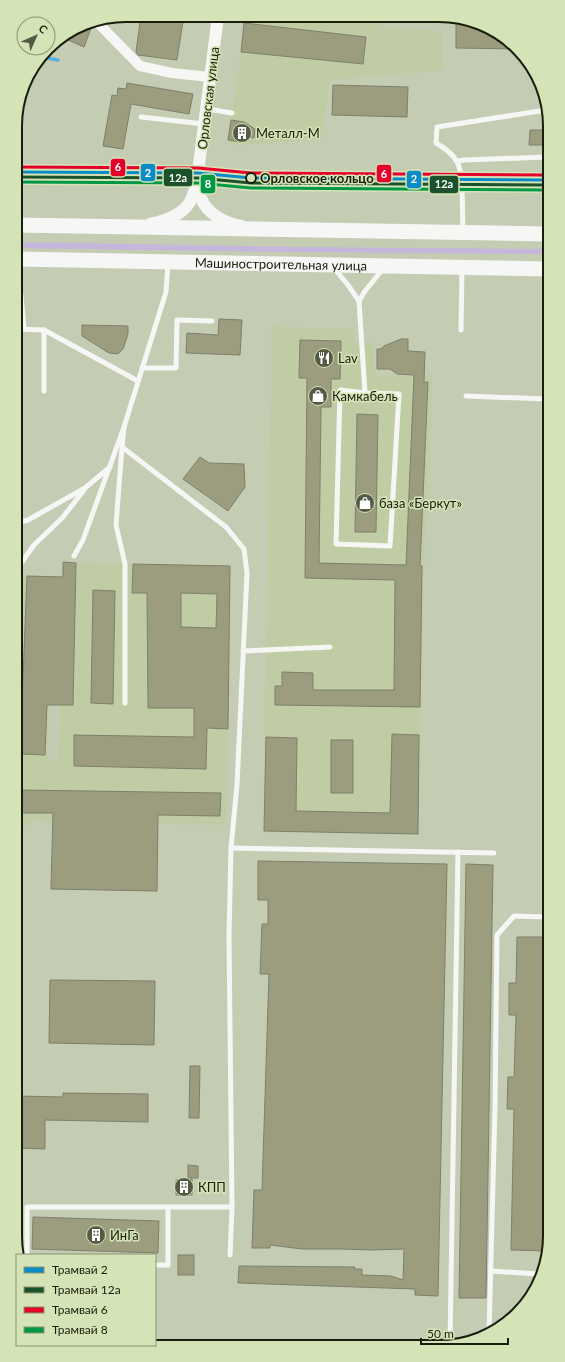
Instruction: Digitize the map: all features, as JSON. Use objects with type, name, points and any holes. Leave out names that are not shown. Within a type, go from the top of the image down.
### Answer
[{"type":"main road","points":[[22,225],[543,234]]},
{"type":"main road","name":"Машиностроительная улица","points":[[22,259],[543,269]]},
{"type":"street","name":"Орловская улица","points":[[198,180],[217,22]]},
{"type":"street","points":[[100,26],[140,66],[172,73],[210,77]]},
{"type":"street","points":[[138,227],[164,221],[184,210],[190,201],[198,180]]},
{"type":"street","points":[[198,180],[201,198],[205,206],[215,215],[237,226],[253,229]]},
{"type":"lane","points":[[207,109],[232,113]]},
{"type":"lane","points":[[463,233],[460,171],[457,161],[444,148],[436,143],[437,127],[542,111]]},
{"type":"lane","points":[[141,117],[205,124]]},
{"type":"lane","points":[[457,161],[543,157]]},
{"type":"lane","points":[[74,556],[83,540],[111,466],[124,426],[166,292],[168,262]]},
{"type":"lane","points":[[331,265],[359,301],[365,393]]},
{"type":"lane","points":[[359,301],[377,275],[386,266]]},
{"type":"lane","points":[[460,330],[462,268]]},
{"type":"lane","points":[[22,306],[24,329],[44,330],[138,381]]},
{"type":"lane","points":[[142,368],[176,368],[177,320],[212,321]]},
{"type":"lane","points":[[44,330],[44,392]]},
{"type":"lane","points":[[340,390],[365,393],[399,394],[390,546],[336,544],[340,390]]},
{"type":"lane","points":[[466,396],[543,398]]},
{"type":"lane","points":[[124,426],[116,525],[125,564],[125,703]]},
{"type":"lane","points":[[122,447],[226,527],[244,549],[247,573],[237,785],[231,848],[229,936],[232,1207],[230,1255]]},
{"type":"lane","points":[[22,522],[28,520],[85,488],[111,466]]},
{"type":"lane","points":[[22,562],[34,545],[63,517],[85,488]]},
{"type":"lane","points":[[243,651],[330,647]]},
{"type":"lane","points":[[231,848],[494,853]]},
{"type":"lane","points":[[450,1339],[458,852]]},
{"type":"lane","points":[[490,1326],[497,935],[514,916],[543,917]]},
{"type":"lane","points":[[27,1254],[27,1207],[232,1207]]},
{"type":"lane","points":[[156,1265],[168,1265],[168,1207]]},
{"type":"lane","points":[[491,1271],[535,1274]]},
{"type":"shaded area","name":"Металл-М","points":[[244,22],[380,22],[379,28],[442,31],[442,70],[330,80],[322,139],[234,145],[228,140],[241,56]]},
{"type":"shaded area","points":[[22,242],[292,247],[543,249],[543,254],[22,248]]},
{"type":"shaded area","points":[[272,326],[352,328],[355,344],[373,343],[375,376],[432,376],[423,583],[419,835],[263,832]]},
{"type":"shaded area","points":[[63,562],[230,566],[226,825],[28,821],[27,825],[22,825],[22,576],[52,577],[48,761],[58,762]]},
{"type":"shaded area","points":[[22,970],[23,970],[22,1028]]},
{"type":"building","points":[[140,22],[183,22],[177,60],[138,55],[136,52]]},
{"type":"building","points":[[244,23],[366,37],[363,64],[241,52]]},
{"type":"building","points":[[456,24],[485,33],[507,49],[456,48]]},
{"type":"building","points":[[91,29],[84,47],[68,40]]},
{"type":"building","points":[[127,83],[193,94],[189,114],[131,104],[123,149],[103,146],[112,95],[117,96],[118,88],[126,89]]},
{"type":"building","points":[[333,85],[408,87],[407,117],[332,115]]},
{"type":"building","name":"Металл-М","points":[[231,120],[244,122],[255,129],[254,138],[242,136],[241,142],[228,140]]},
{"type":"building","points":[[530,130],[543,130],[543,145],[529,145]]},
{"type":"building","points":[[219,319],[242,320],[240,355],[186,353],[187,333],[218,335]]},
{"type":"building","points":[[82,325],[128,326],[128,334],[123,349],[118,354],[109,353],[82,336]]},
{"type":"building","points":[[401,339],[408,339],[408,351],[425,352],[424,382],[428,382],[420,566],[422,566],[420,707],[275,705],[275,686],[282,686],[282,672],[313,673],[313,690],[394,690],[395,580],[305,578],[307,378],[299,378],[300,340],[341,341],[340,379],[331,379],[331,407],[321,407],[319,563],[406,565],[414,375],[397,374],[390,369],[377,369],[377,349],[381,349],[384,346]]},
{"type":"building","points":[[357,414],[378,415],[376,532],[355,532]]},
{"type":"building","points":[[200,457],[209,463],[244,464],[245,487],[228,511],[183,479]]},
{"type":"building","points":[[63,562],[76,563],[73,705],[47,705],[45,755],[22,754],[22,703],[27,576],[63,577]]},
{"type":"building","points":[[133,564],[230,566],[228,729],[207,728],[206,769],[74,766],[74,735],[194,737],[194,708],[148,708],[147,593],[132,593]],"holes":[[[181,593],[217,594],[216,628],[181,627]]]},
{"type":"building","points":[[93,590],[115,591],[113,704],[91,703]]},
{"type":"building","points":[[392,734],[419,735],[418,834],[264,831],[266,737],[297,738],[296,811],[390,813]]},
{"type":"building","points":[[331,740],[353,740],[353,793],[331,793]]},
{"type":"building","points":[[22,790],[221,793],[220,816],[158,815],[157,891],[51,889],[53,813],[22,813]]},
{"type":"building","points":[[258,861],[447,864],[438,1296],[415,1295],[415,1289],[238,1283],[239,1266],[355,1267],[354,1269],[362,1269],[362,1275],[391,1276],[403,1280],[404,1249],[302,1249],[270,1245],[270,1248],[252,1248],[254,1190],[262,1190],[269,974],[260,974],[262,924],[268,924],[268,900],[258,900]]},
{"type":"building","points":[[466,864],[493,865],[486,1298],[459,1298]]},
{"type":"building","points":[[517,937],[543,937],[542,1251],[511,1250],[514,1109],[507,1109],[508,1077],[514,1077],[516,1015],[509,1015],[509,983],[516,983]]},
{"type":"building","points":[[50,980],[155,981],[154,1045],[49,1043]]},
{"type":"building","points":[[190,1066],[200,1066],[199,1118],[189,1118]]},
{"type":"building","points":[[63,1093],[148,1094],[148,1122],[45,1120],[45,1149],[22,1148],[22,1096],[63,1097]]},
{"type":"building","points":[[188,1165],[198,1166],[198,1178],[188,1178]]},
{"type":"building","name":"КПП","points":[[192,1179],[192,1195],[176,1195],[176,1180]]},
{"type":"building","name":"ИнГа","points":[[33,1217],[159,1221],[158,1253],[32,1249]]},
{"type":"building","points":[[178,1255],[194,1255],[194,1275],[178,1275]]},
{"type":"waterway","points":[[47,58],[58,60]]},
{"type":"tram line","name":"6","points":[[22,167],[198,168],[251,173],[543,175]]},
{"type":"tram line","name":"2","points":[[22,172],[198,173],[251,178],[543,180]]},
{"type":"tram line","name":"12а","points":[[22,177],[198,178],[251,183],[543,185]]},
{"type":"tram line","name":"8","points":[[22,182],[198,183],[251,188],[543,190]]},
{"type":"place","name":"Металл-М","points":[[242,133]]},
{"type":"place","name":"Орловское кольцо","points":[[251,178]]},
{"type":"place","name":"Lav","points":[[324,358]]},
{"type":"place","name":"Камкабель","points":[[318,396]]},
{"type":"place","name":"база «Беркут»","points":[[365,503]]},
{"type":"place","name":"КПП","points":[[184,1187]]},
{"type":"place","name":"ИнГа","points":[[96,1235]]}]
